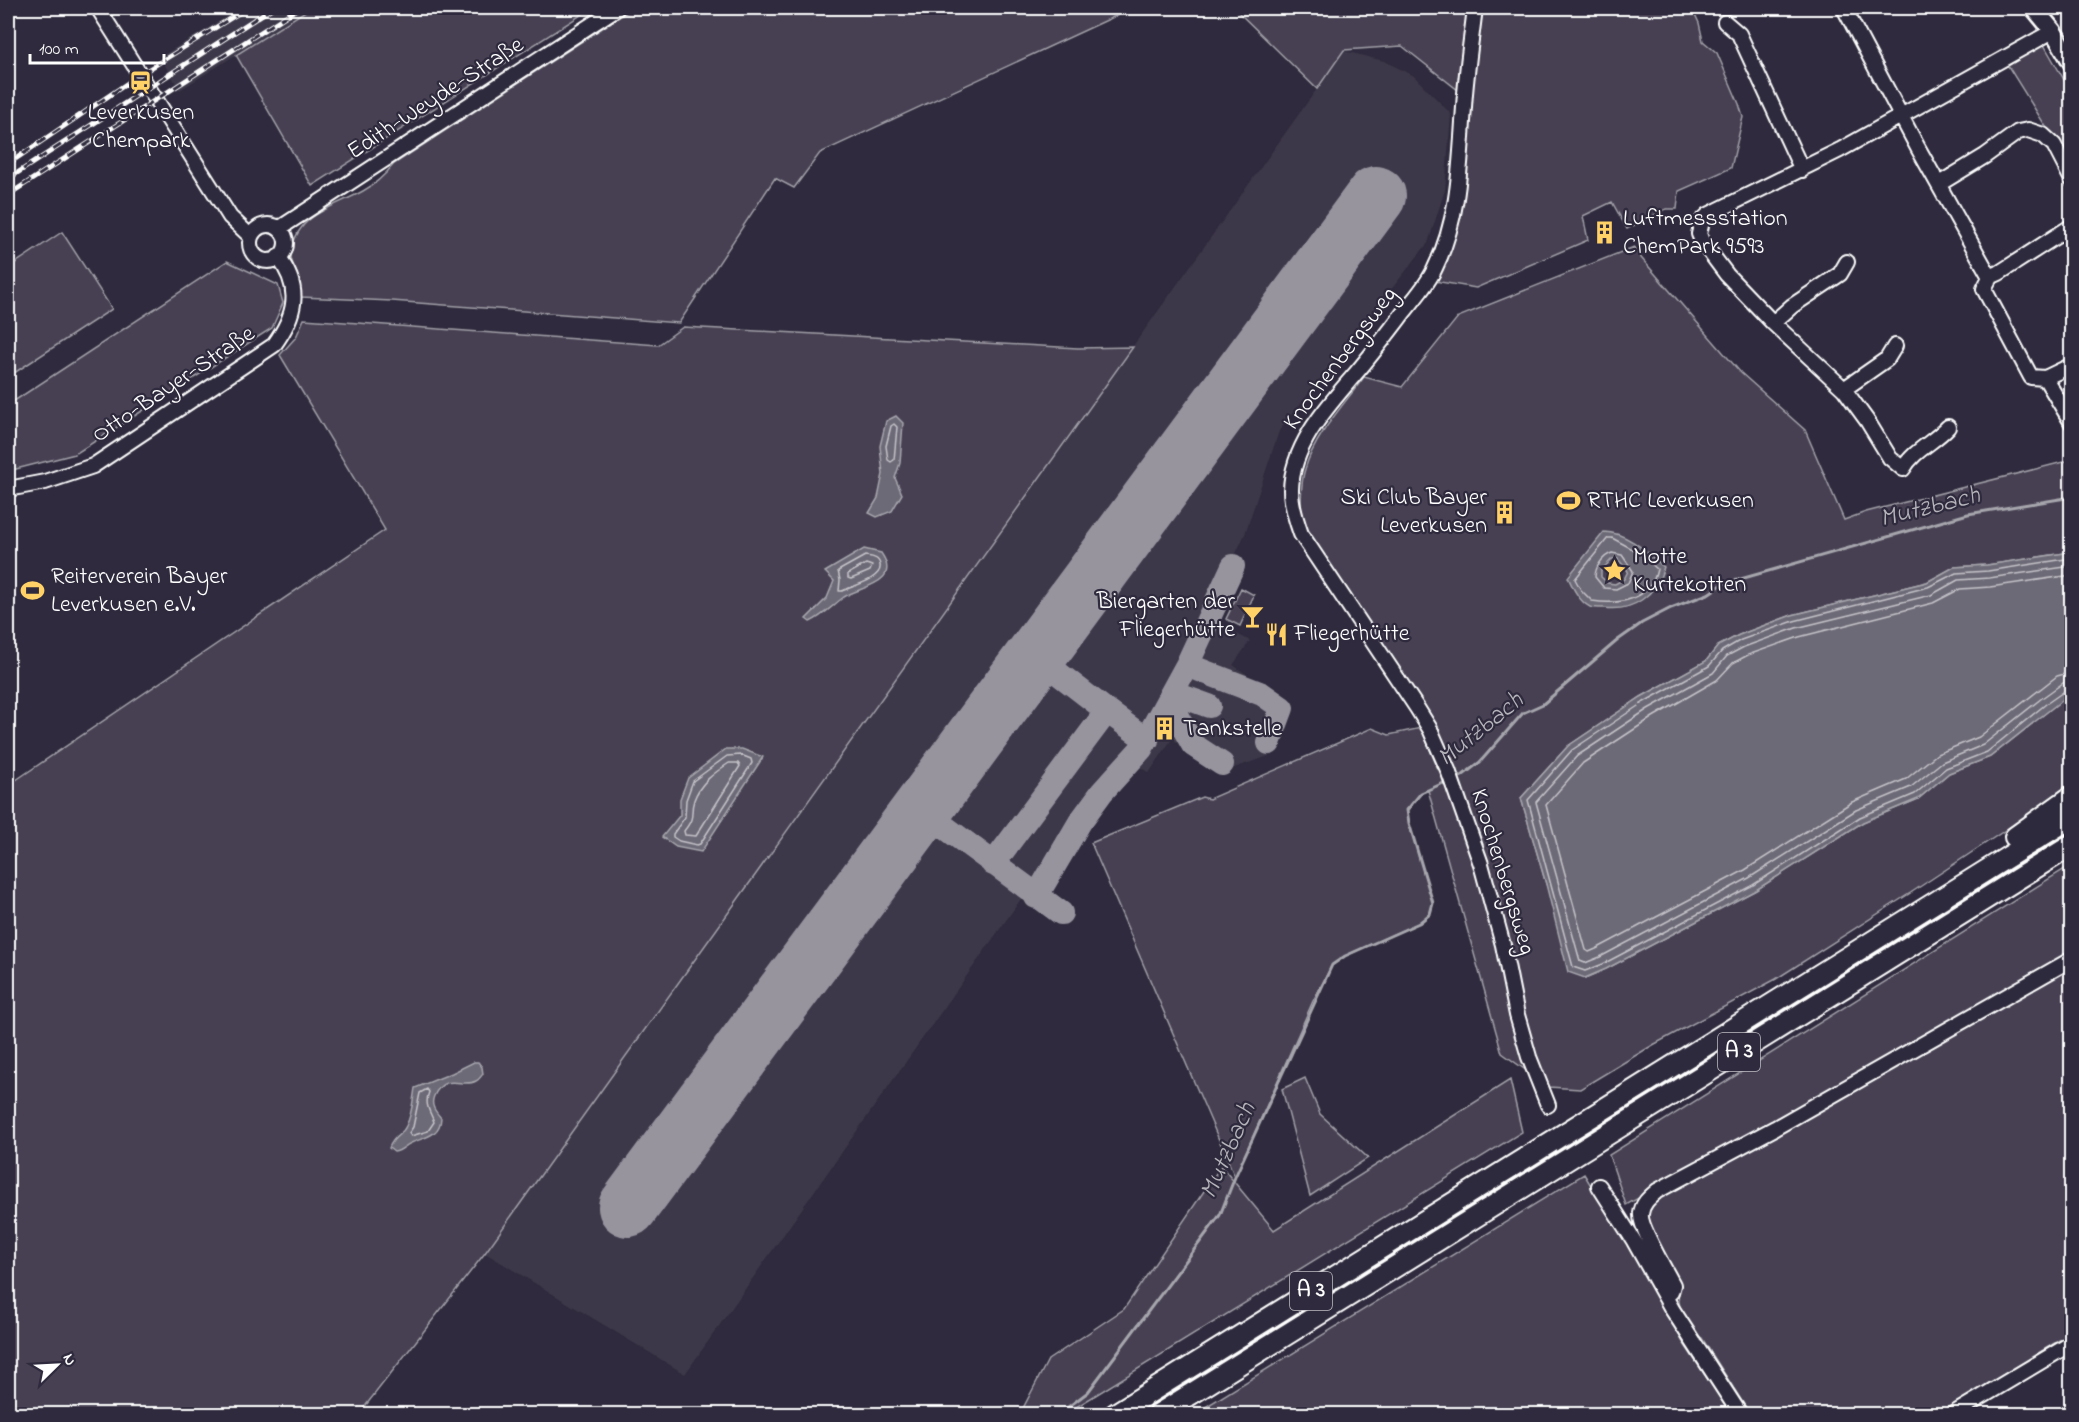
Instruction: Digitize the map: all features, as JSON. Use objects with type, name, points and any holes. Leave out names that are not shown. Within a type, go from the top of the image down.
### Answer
[{"type":"highway","points":[[1939,898],[1956,876],[2017,837],[2072,796]]},
{"type":"highway","name":"A 3","points":[[1115,1414],[2072,817]]},
{"type":"highway","name":"A 3","points":[[1159,1414],[2072,844]]},
{"type":"main road","points":[[2034,8],[2053,31],[2072,63]]},
{"type":"main road","points":[[2048,8],[2053,31]]},
{"type":"street","points":[[98,8],[230,217],[250,236],[250,247],[257,257],[266,261],[278,258],[284,250],[285,242],[280,228],[268,225],[260,227],[250,236]]},
{"type":"street","name":"Edith-Weyde-Straße","points":[[280,228],[617,8]]},
{"type":"street","name":"Knochenbergsweg","points":[[1474,8],[1456,203],[1450,231],[1435,269],[1421,290],[1306,437],[1293,473],[1291,491],[1294,512],[1301,534],[1417,708],[1430,729],[1448,770],[1481,864],[1503,945],[1528,1057],[1548,1105]]},
{"type":"street","points":[[1844,8],[1990,277]]},
{"type":"street","points":[[1725,22],[1739,34],[1802,170]]},
{"type":"street","points":[[1948,427],[1938,438],[1909,458],[1903,469],[1890,458],[1844,389],[1773,323],[1728,274],[1703,243],[1699,234],[1702,221],[1708,215],[1802,170],[1902,116],[2053,31]]},
{"type":"street","points":[[1939,184],[1985,156],[2018,132],[2028,130],[2043,135],[2054,145],[2072,180]]},
{"type":"street","points":[[2072,226],[1990,277],[1984,288],[2031,377],[2045,378],[2072,365]]},
{"type":"street","name":"Otto-Bayer-Straße","points":[[8,489],[45,482],[93,466],[274,345],[285,330],[293,309],[293,291],[286,271],[278,258]]},
{"type":"street","points":[[1773,323],[1792,306],[1840,274],[1847,262]]},
{"type":"street","points":[[1844,389],[1887,358],[1895,346]]},
{"type":"street","points":[[2045,378],[2072,423]]},
{"type":"street","points":[[1666,1298],[1673,1285],[1641,1215],[1646,1201],[1657,1191],[1775,1128],[2072,959]]},
{"type":"street","points":[[1599,1186],[1666,1298],[1740,1414]]},
{"type":"street","points":[[1953,1414],[2072,1343]]},
{"type":"shaded area","points":[[241,8],[310,8],[180,90],[160,57]]},
{"type":"shaded area","points":[[310,8],[592,8],[312,186],[236,55]]},
{"type":"shaded area","points":[[633,8],[1133,8],[820,153],[794,188],[775,178],[679,323],[392,301],[301,297],[298,277],[291,256],[299,231],[307,221],[368,188],[394,164]]},
{"type":"shaded area","points":[[1234,8],[1469,8],[1458,90],[1402,46],[1344,50],[1317,89]]},
{"type":"shaded area","points":[[1483,8],[1692,8],[1699,23],[1703,41],[1717,53],[1743,117],[1731,168],[1679,191],[1677,209],[1666,209],[1627,229],[1612,202],[1583,216],[1588,240],[1476,288],[1434,281],[1470,100]]},
{"type":"shaded area","points":[[2043,43],[2071,92],[2071,167],[2008,66]]},
{"type":"shaded area","points":[[1344,51],[1384,61],[1414,76],[1451,114],[1445,190],[1428,243],[1279,431],[1245,534],[1206,617],[1250,641],[1233,665],[1292,705],[1275,754],[1222,772],[1172,739],[1149,773],[1123,755],[685,1374],[485,1253]]},
{"type":"shaded area","points":[[62,232],[112,309],[8,377],[8,268]]},
{"type":"shaded area","points":[[1634,247],[1741,373],[1805,430],[1844,520],[1866,512],[2071,460],[2071,552],[1987,565],[1954,567],[1927,582],[1792,615],[1739,635],[1718,646],[1706,661],[1641,697],[1568,746],[1521,798],[1546,884],[1585,978],[1756,890],[1863,822],[1918,799],[1949,773],[1990,757],[2071,693],[2071,784],[1912,892],[1776,979],[1653,1045],[1580,1089],[1549,1087],[1502,1053],[1428,790],[1421,793],[1407,810],[1433,903],[1430,914],[1419,923],[1345,956],[1332,965],[1313,1001],[1235,1177],[1091,843],[1202,797],[1209,799],[1372,728],[1389,735],[1421,728],[1438,769],[1452,759],[1411,688],[1309,533],[1301,508],[1305,469],[1315,444],[1364,377],[1402,387],[1458,317]]},
{"type":"shaded area","points":[[227,261],[278,285],[283,303],[272,328],[75,454],[8,471],[8,405]]},
{"type":"shaded area","points":[[304,319],[658,345],[683,327],[1078,348],[1133,347],[485,1253],[359,1414],[8,1414],[8,767],[16,780],[385,530],[280,355],[296,337]]},
{"type":"shaded area","points":[[1241,588],[1254,595],[1240,626],[1226,619]]},
{"type":"shaded area","points":[[2071,865],[2071,957],[1626,1205],[1609,1155]]},
{"type":"shaded area","points":[[2071,965],[2071,1333],[1939,1414],[1750,1414],[1702,1338],[1693,1333],[1680,1307],[1676,1283],[1647,1225],[1648,1203]]},
{"type":"shaded area","points":[[1305,1078],[1320,1114],[1368,1158],[1310,1196],[1282,1089]]},
{"type":"shaded area","points":[[1510,1080],[1522,1132],[1065,1414],[1020,1414],[1048,1360],[1124,1309],[1221,1166],[1274,1230]]},
{"type":"shaded area","points":[[1584,1174],[1666,1308],[1682,1341],[1731,1414],[1194,1414]]},
{"type":"water","points":[[896,416],[903,423],[900,463],[895,478],[902,494],[892,511],[877,517],[869,513],[878,498],[883,474],[880,446],[886,421]]},
{"type":"water","points":[[1604,532],[1629,539],[1664,567],[1655,586],[1642,600],[1615,609],[1593,608],[1586,605],[1576,594],[1568,577]],"holes":[[[1612,559],[1618,559],[1628,571],[1624,579],[1615,584],[1608,583],[1601,577],[1601,571]]]},
{"type":"water","points":[[864,549],[881,553],[887,571],[883,577],[844,597],[815,620],[810,622],[806,619],[827,598],[834,581],[825,572]]},
{"type":"water","points":[[2071,552],[2071,693],[1990,757],[1949,773],[1918,799],[1863,822],[1756,890],[1606,969],[1585,978],[1568,972],[1521,798],[1568,746],[1641,697],[1706,661],[1718,646],[1739,635],[1792,615],[1927,582],[1954,567],[1987,565]]},
{"type":"water","points":[[726,749],[742,749],[763,757],[701,852],[676,847],[662,837],[680,815],[680,799],[688,778]]},
{"type":"water","points":[[478,1062],[482,1067],[483,1074],[478,1080],[471,1083],[449,1082],[444,1084],[434,1096],[433,1105],[441,1118],[438,1129],[401,1150],[394,1152],[389,1148],[408,1122],[415,1088]]},
{"type":"waterway","name":"Mutzbach","points":[[1454,779],[1462,776],[1480,762],[1523,713],[1543,704],[1618,640],[1642,623],[1671,608],[1708,594],[1723,584],[1968,514],[2072,497]]},
{"type":"waterway","name":"Mutzbach","points":[[1059,1414],[1088,1392],[1220,1215],[1235,1177],[1332,965],[1345,956],[1419,923],[1430,914],[1433,903],[1407,810],[1421,793],[1448,781]]},
{"type":"taxiway","points":[[1187,665],[1233,566]]},
{"type":"taxiway","points":[[1037,657],[1147,740]]},
{"type":"taxiway","points":[[1036,897],[1080,822],[1102,792],[1141,749],[1187,665],[1262,694],[1282,708],[1269,743]]},
{"type":"taxiway","points":[[1173,693],[1209,706]]},
{"type":"taxiway","points":[[1169,702],[1193,745],[1222,764]]},
{"type":"taxiway","points":[[993,864],[1107,711]]},
{"type":"taxiway","points":[[923,811],[1061,913]]},
{"type":"runway","points":[[628,1207],[1376,196]]},
{"type":"railway","points":[[8,164],[141,74],[247,8]]},
{"type":"railway","points":[[8,179],[272,8]]},
{"type":"railway","points":[[8,195],[298,8]]},
{"type":"place","name":"Leverkusen Chempark","points":[[141,83]]},
{"type":"place","name":"Luftmessstation ChemPark 9593","points":[[1605,233]]},
{"type":"place","name":"RTHC Leverkusen","points":[[1569,501]]},
{"type":"place","name":"Ski Club Bayer Leverkusen","points":[[1505,512]]},
{"type":"place","name":"Motte Kurtekotten","points":[[1615,571]]},
{"type":"place","name":"Reiterverein Bayer Leverkusen e.V.","points":[[33,591]]},
{"type":"place","name":"Biergarten der Fliegerhütte","points":[[1253,616]]},
{"type":"place","name":"Fliegerhütte","points":[[1276,634]]},
{"type":"place","name":"Tankstelle","points":[[1165,729]]}]
